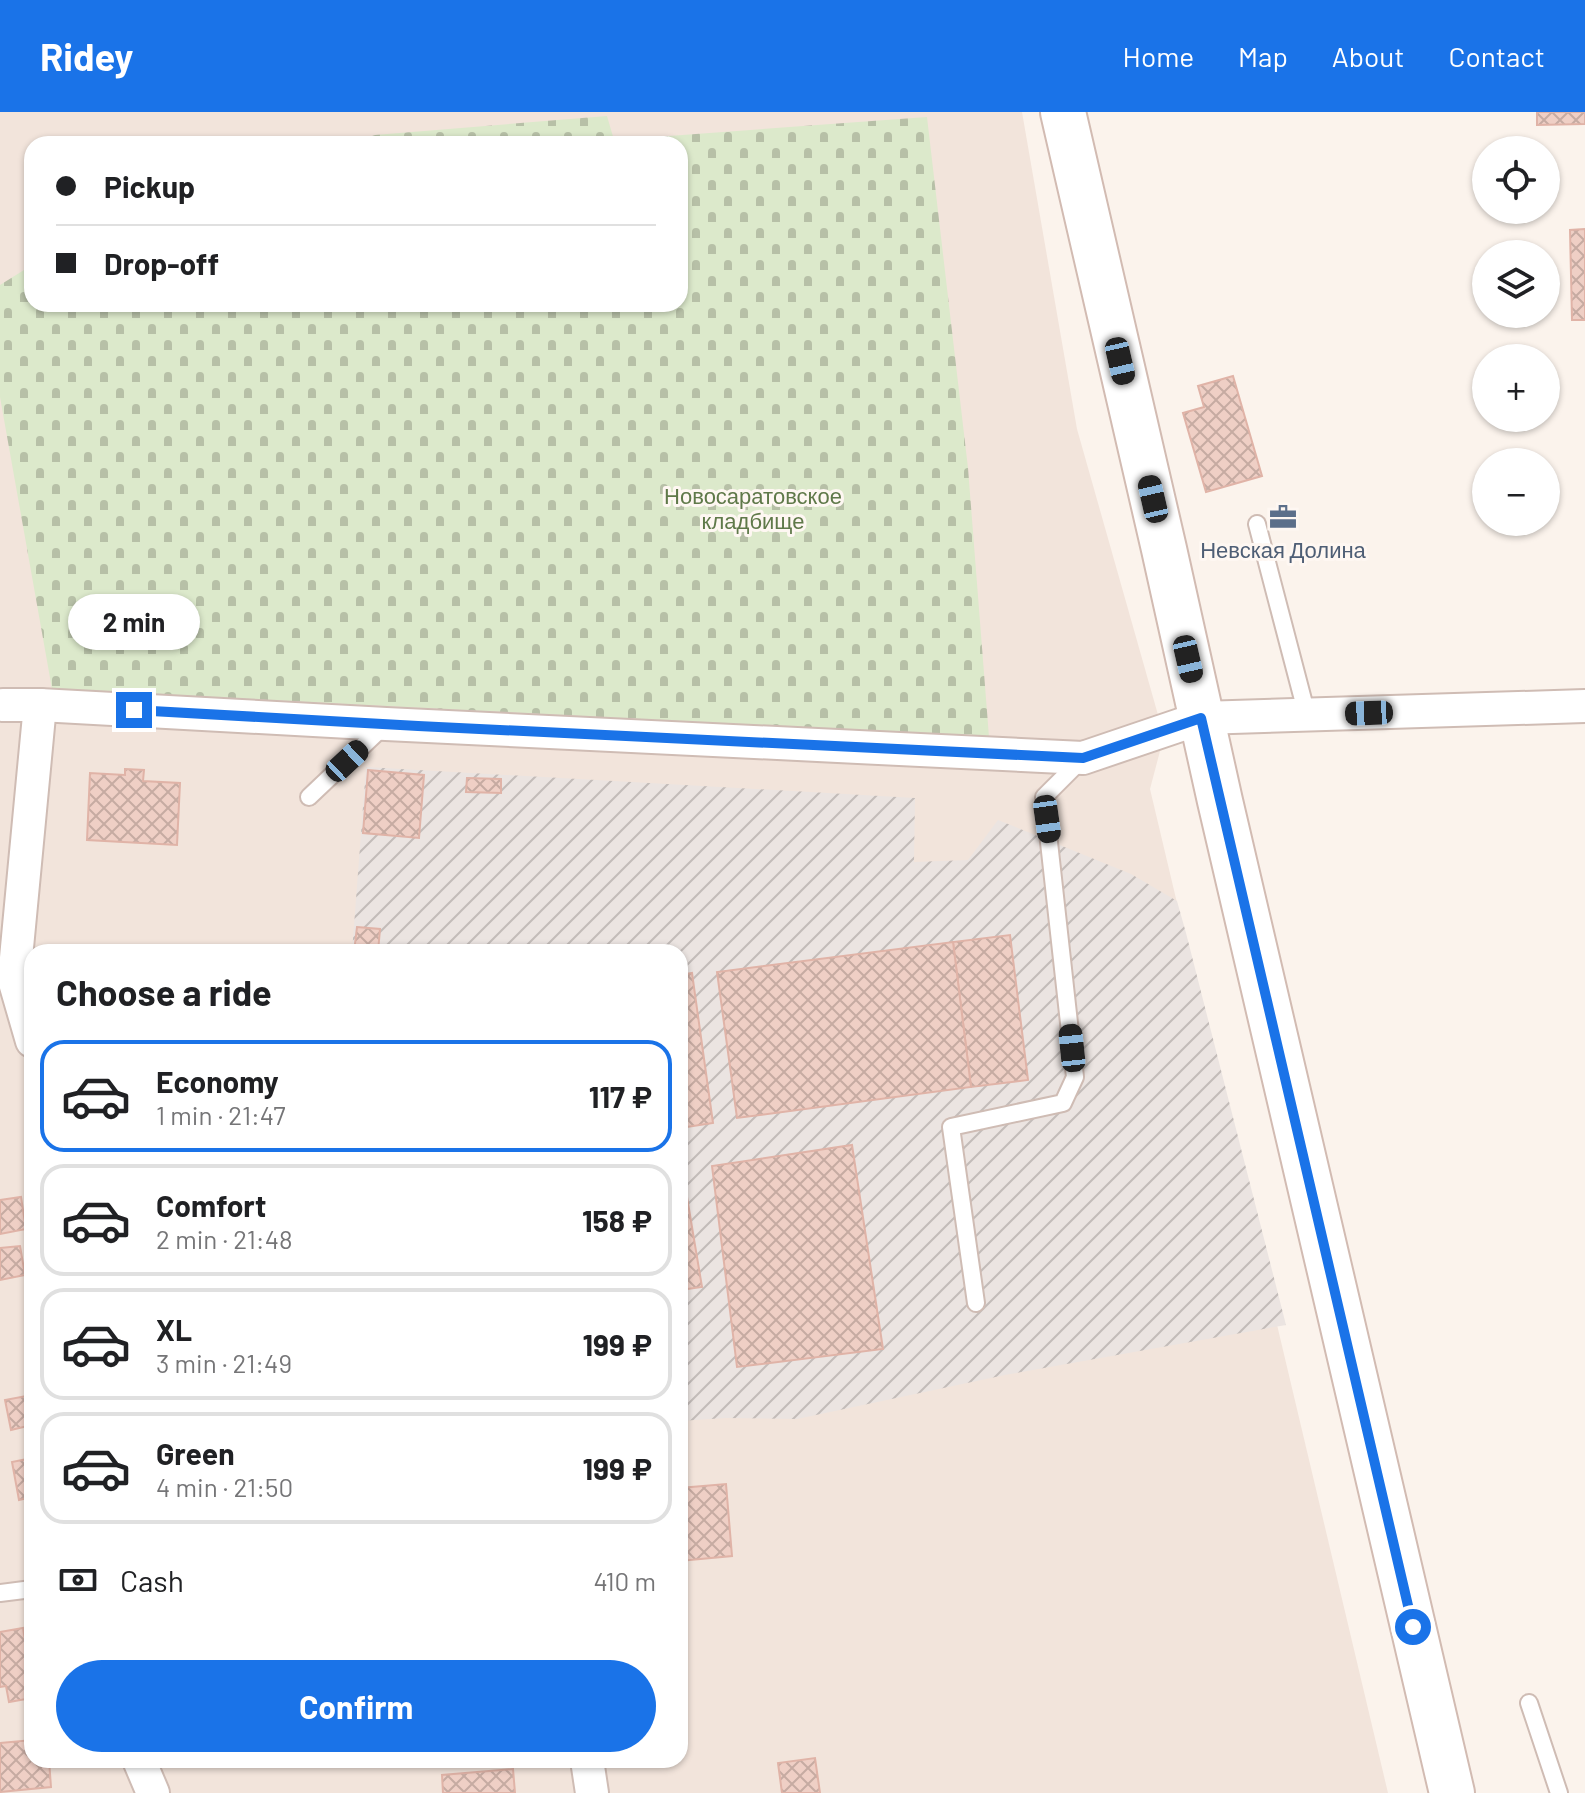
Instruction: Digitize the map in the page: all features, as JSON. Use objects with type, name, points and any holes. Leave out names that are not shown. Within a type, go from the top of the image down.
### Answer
[{"type":"main road","points":[[1063,112],[1452,1793]]},
{"type":"street","points":[[2,705],[1083,758],[1201,718],[1585,706]]},
{"type":"street","points":[[24,1013],[14,979],[40,705]]},
{"type":"street","points":[[142,1768],[153,1793]]},
{"type":"street","points":[[588,1768],[592,1793]]},
{"type":"lane","points":[[1257,524],[1307,715]]},
{"type":"lane","points":[[309,797],[386,724]]},
{"type":"lane","points":[[976,1303],[951,1127],[1063,1103],[1075,1077],[1044,797],[1083,758]]},
{"type":"lane","points":[[0,1593],[24,1590]]},
{"type":"lane","points":[[1529,1703],[1559,1793]]},
{"type":"shaded area","points":[[0,112],[1022,112],[1077,429],[1164,736],[1150,789],[1388,1793],[0,1793]]},
{"type":"shaded area","points":[[366,767],[915,798],[914,862],[968,860],[998,820],[1131,874],[1177,901],[1286,1325],[1005,1375],[797,1419],[688,1420],[688,944],[353,944]]},
{"type":"green space","name":"Новосаратовское кладбище","points":[[607,116],[613,136],[372,136]]},
{"type":"green space","name":"Новосаратовское кладбище","points":[[927,117],[968,468],[989,737],[52,689],[0,397],[0,285],[24,270],[24,312],[688,312],[688,136],[668,136]]},
{"type":"building","points":[[1537,112],[1585,112],[1585,124],[1537,125]]},
{"type":"building","points":[[1585,229],[1585,320],[1572,320],[1570,230]]},
{"type":"building","points":[[1233,376],[1262,476],[1206,492],[1183,413],[1204,407],[1198,386]]},
{"type":"building","points":[[125,769],[144,770],[143,781],[180,783],[177,845],[87,840],[90,773],[125,775]]},
{"type":"building","points":[[368,770],[424,775],[419,838],[363,833]]},
{"type":"building","points":[[467,778],[501,779],[501,793],[466,792]]},
{"type":"building","points":[[357,927],[380,929],[379,944],[355,944]]},
{"type":"building","points":[[1010,935],[1028,1080],[971,1087],[953,942]]},
{"type":"building","points":[[953,942],[971,1087],[737,1118],[717,972]]},
{"type":"building","points":[[692,973],[713,1123],[688,1127],[688,974]]},
{"type":"building","points":[[852,1145],[883,1349],[737,1367],[712,1166]]},
{"type":"building","points":[[21,1197],[24,1229],[0,1234],[0,1200]]},
{"type":"building","points":[[688,1203],[702,1287],[688,1289]]},
{"type":"building","points":[[20,1246],[24,1275],[0,1280],[0,1248]]},
{"type":"building","points":[[24,1396],[24,1427],[11,1430],[5,1400]]},
{"type":"building","points":[[24,1460],[24,1499],[19,1500],[12,1462]]},
{"type":"building","points":[[726,1484],[732,1556],[688,1560],[688,1487]]},
{"type":"building","points":[[23,1628],[24,1699],[9,1702],[6,1686],[0,1687],[0,1632]]},
{"type":"building","points":[[24,1741],[24,1768],[50,1768],[51,1787],[0,1792],[0,1743]]},
{"type":"building","points":[[815,1758],[820,1793],[782,1793],[778,1763]]},
{"type":"building","points":[[513,1769],[515,1793],[443,1793],[442,1775]]},
{"type":"place","name":"Невская Долина","points":[[1283,517]]},
{"type":"route","points":[[134,710],[1083,758],[1201,718],[1413,1627]]}]
